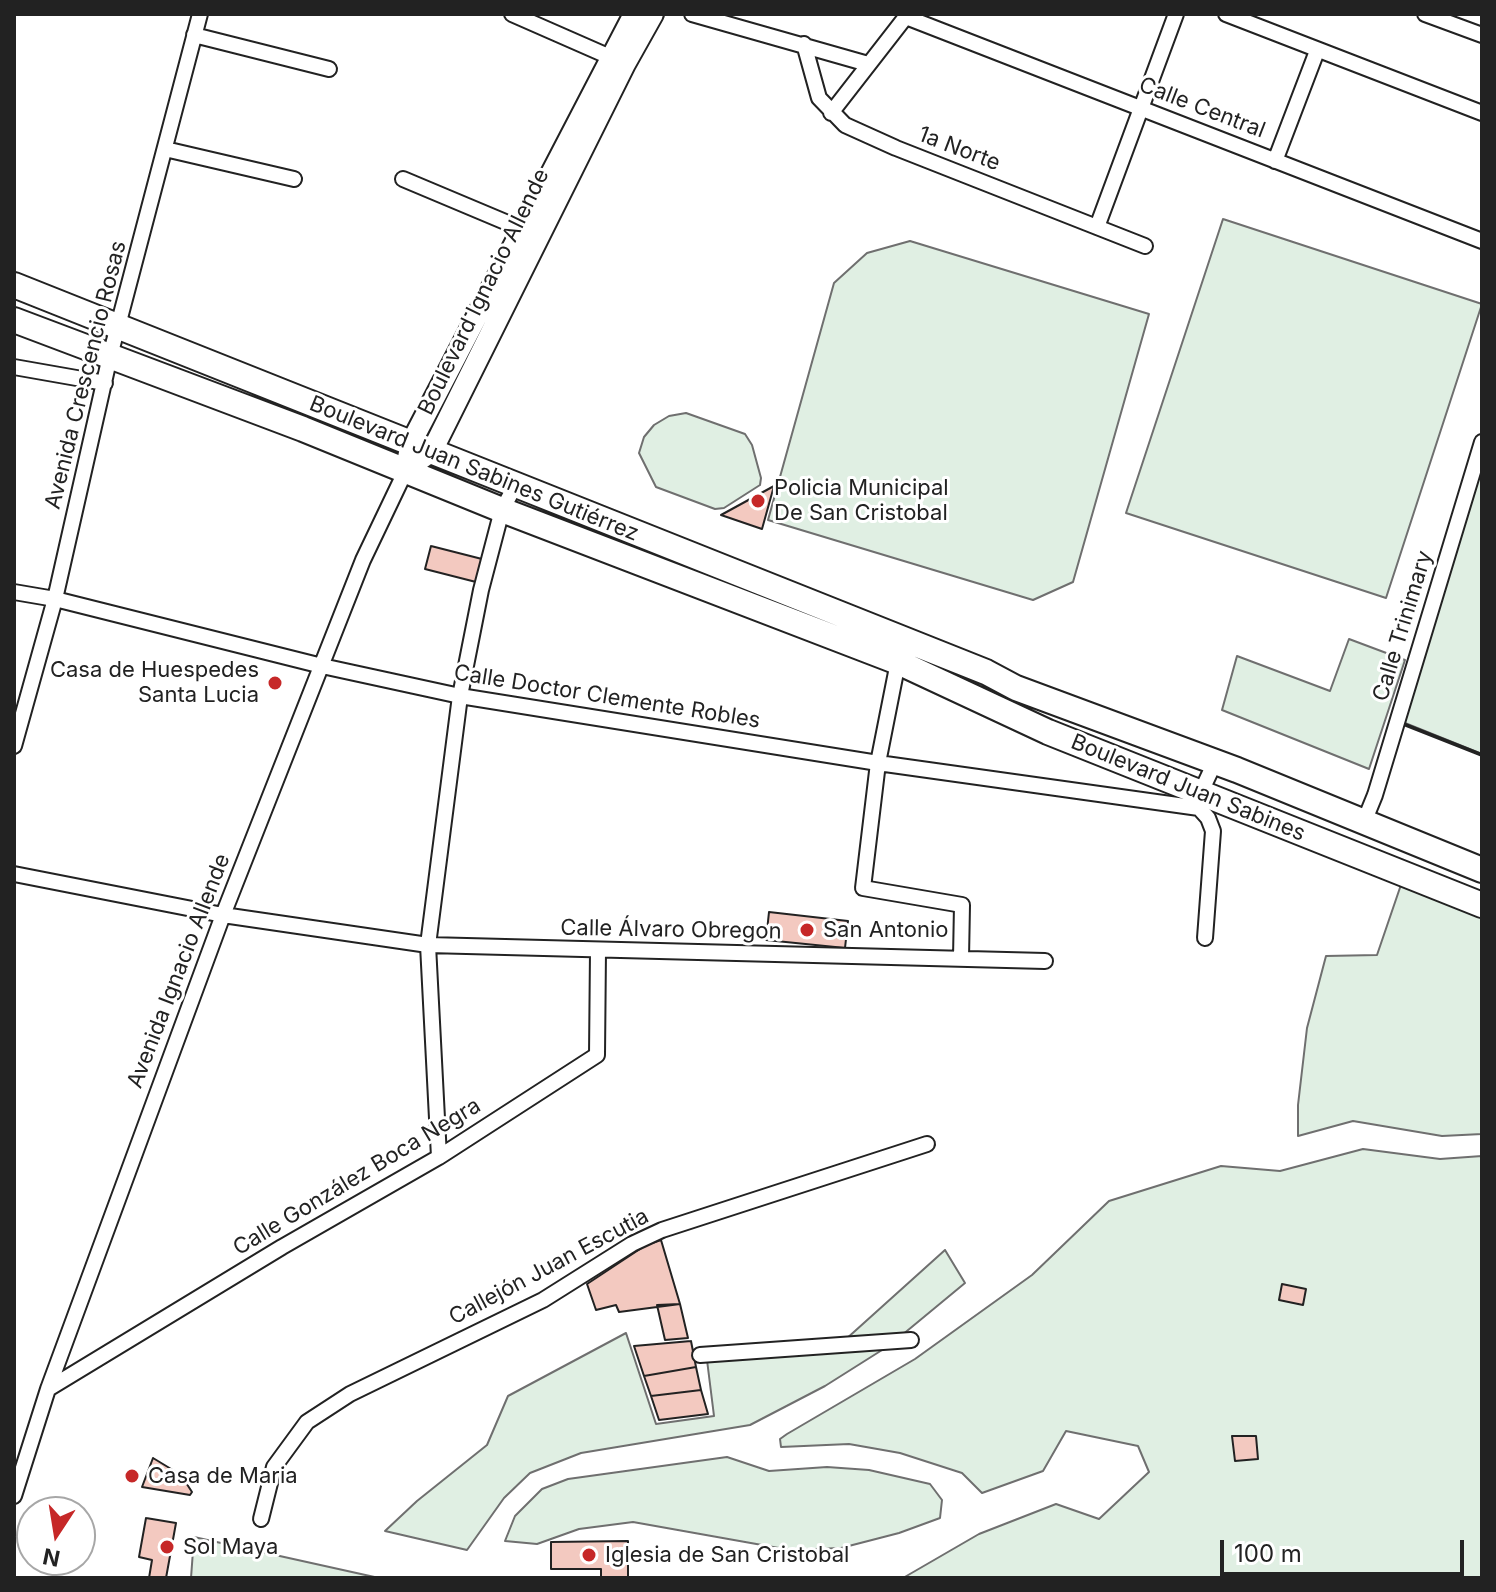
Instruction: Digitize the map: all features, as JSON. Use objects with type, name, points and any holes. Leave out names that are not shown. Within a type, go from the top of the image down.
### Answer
[{"type":"main road","name":"Boulevard Ignacio Allende","points":[[422,447],[522,229],[634,14]]},
{"type":"main road","name":"Boulevard Ignacio Allende","points":[[406,470],[422,447],[653,14]]},
{"type":"main road","name":"Boulevard Juan Sabines Gutiérrez","points":[[14,285],[934,652]]},
{"type":"main road","name":"Boulevard Juan Sabines Gutiérrez","points":[[14,320],[898,662]]},
{"type":"main road","name":"Boulevard Juan Sabines","points":[[934,652],[986,672],[1016,688],[1215,762],[1482,870]]},
{"type":"main road","name":"Boulevard Juan Sabines","points":[[898,662],[1200,801],[1482,905]]},
{"type":"street","name":"Avenida Crescencio Rosas","points":[[14,746],[55,599],[110,356],[200,14]]},
{"type":"street","points":[[512,14],[610,57]]},
{"type":"street","points":[[692,14],[868,64]]},
{"type":"street","points":[[1097,227],[1176,14]]},
{"type":"street","points":[[1226,14],[1482,113]]},
{"type":"street","points":[[1429,15],[1482,35]]},
{"type":"street","points":[[804,44],[819,98],[831,113],[907,16]]},
{"type":"street","name":"Calle Central","points":[[907,16],[1482,241]]},
{"type":"street","points":[[194,35],[329,69]]},
{"type":"street","points":[[1275,161],[1317,51]]},
{"type":"street","name":"1a Norte","points":[[831,113],[845,125],[896,148],[1145,246]]},
{"type":"street","points":[[165,149],[294,179]]},
{"type":"street","points":[[403,179],[522,229]]},
{"type":"street","points":[[14,367],[105,383]]},
{"type":"street","name":"Calle Trinimary","points":[[1364,822],[1482,442]]},
{"type":"street","name":"Avenida Ignacio Allende","points":[[15,1489],[48,1389],[223,915],[363,560],[406,470]]},
{"type":"street","points":[[439,1157],[428,945],[460,696],[481,590],[502,510],[515,486]]},
{"type":"street","name":"Calle Doctor Clemente Robles","points":[[14,592],[55,599],[322,666],[460,696],[878,763],[1200,801]]},
{"type":"street","points":[[898,662],[878,763],[863,888],[962,905],[961,958]]},
{"type":"street","points":[[1205,938],[1213,831],[1200,801],[1215,762]]},
{"type":"street","name":"Calle Álvaro Obregon","points":[[14,874],[223,915],[428,945],[1045,961]]},
{"type":"street","name":"Calle González Boca Negra","points":[[48,1389],[282,1247],[439,1157],[597,1055],[598,951]]},
{"type":"street","name":"Callejón Juan Escutia","points":[[261,1519],[274,1467],[307,1422],[350,1394],[543,1300],[632,1244],[662,1230],[927,1144]]},
{"type":"street","points":[[700,1355],[911,1340]]},
{"type":"green space","points":[[1223,219],[1482,304],[1386,598],[1126,513]]},
{"type":"green space","points":[[910,241],[1149,314],[1073,582],[1033,600],[768,520],[834,283],[867,253]]},
{"type":"green space","points":[[686,413],[745,434],[752,445],[760,485],[724,508],[715,509],[656,487],[639,453],[644,437],[654,425],[669,416]]},
{"type":"green space","points":[[1482,452],[1482,754],[1400,721]]},
{"type":"green space","points":[[1349,639],[1405,660],[1369,769],[1222,710],[1237,656],[1330,691]]},
{"type":"green space","points":[[1405,873],[1482,905],[1482,1134],[1442,1136],[1353,1121],[1298,1136],[1298,1105],[1307,1028],[1326,956],[1377,955]]},
{"type":"green space","points":[[1363,1149],[1440,1159],[1482,1156],[1482,1578],[903,1578],[979,1534],[1056,1504],[1099,1519],[1149,1472],[1138,1446],[1066,1431],[1043,1471],[982,1493],[962,1473],[900,1453],[849,1444],[781,1447],[780,1439],[787,1434],[915,1359],[1032,1275],[1109,1201],[1221,1166],[1280,1171]]},
{"type":"green space","points":[[945,1250],[965,1283],[890,1345],[825,1386],[750,1425],[581,1453],[530,1473],[504,1498],[467,1550],[385,1531],[487,1445],[508,1396],[626,1333],[656,1424],[714,1416],[707,1360],[835,1349]]},
{"type":"green space","points":[[727,1457],[769,1471],[827,1467],[869,1470],[930,1484],[942,1500],[940,1518],[899,1533],[841,1548],[790,1550],[633,1522],[579,1529],[537,1544],[505,1541],[515,1516],[542,1489],[568,1479]]},
{"type":"green space","points":[[194,1537],[379,1578],[191,1578]]},
{"type":"building","name":"Policia Municipal De San Cristobal","points":[[774,486],[762,529],[721,515]]},
{"type":"building","points":[[431,546],[482,559],[476,582],[425,569]]},
{"type":"building","name":"San Antonio","points":[[769,912],[848,921],[845,948],[766,940]]},
{"type":"building","points":[[661,1240],[680,1304],[619,1312],[616,1305],[596,1310],[587,1284],[646,1245]]},
{"type":"building","points":[[1282,1284],[1306,1289],[1303,1305],[1279,1300]]},
{"type":"building","points":[[680,1304],[688,1338],[665,1340],[657,1305]]},
{"type":"building","points":[[691,1341],[696,1367],[644,1376],[634,1346]]},
{"type":"building","points":[[696,1367],[701,1390],[651,1396],[644,1376]]},
{"type":"building","points":[[701,1390],[708,1414],[659,1420],[651,1396]]},
{"type":"building","points":[[1232,1436],[1256,1436],[1258,1459],[1235,1461]]},
{"type":"building","points":[[153,1458],[181,1475],[192,1492],[190,1495],[142,1487]]},
{"type":"building","points":[[146,1518],[176,1523],[166,1578],[149,1578],[152,1560],[139,1557]]},
{"type":"building","name":"Iglesia de San Cristobal","points":[[628,1541],[628,1578],[601,1578],[601,1569],[551,1569],[551,1542]]},
{"type":"wall","points":[[1406,725],[1482,755]]},
{"type":"place","name":"Policia Municipal De San Cristobal","points":[[758,501]]},
{"type":"place","name":"Casa de Huespedes Santa Lucia","points":[[275,683]]},
{"type":"place","name":"San Antonio","points":[[807,930]]},
{"type":"place","name":"Casa de Maria","points":[[132,1476]]},
{"type":"place","name":"Sol Maya","points":[[167,1547]]},
{"type":"place","name":"Iglesia de San Cristobal","points":[[589,1555]]}]
